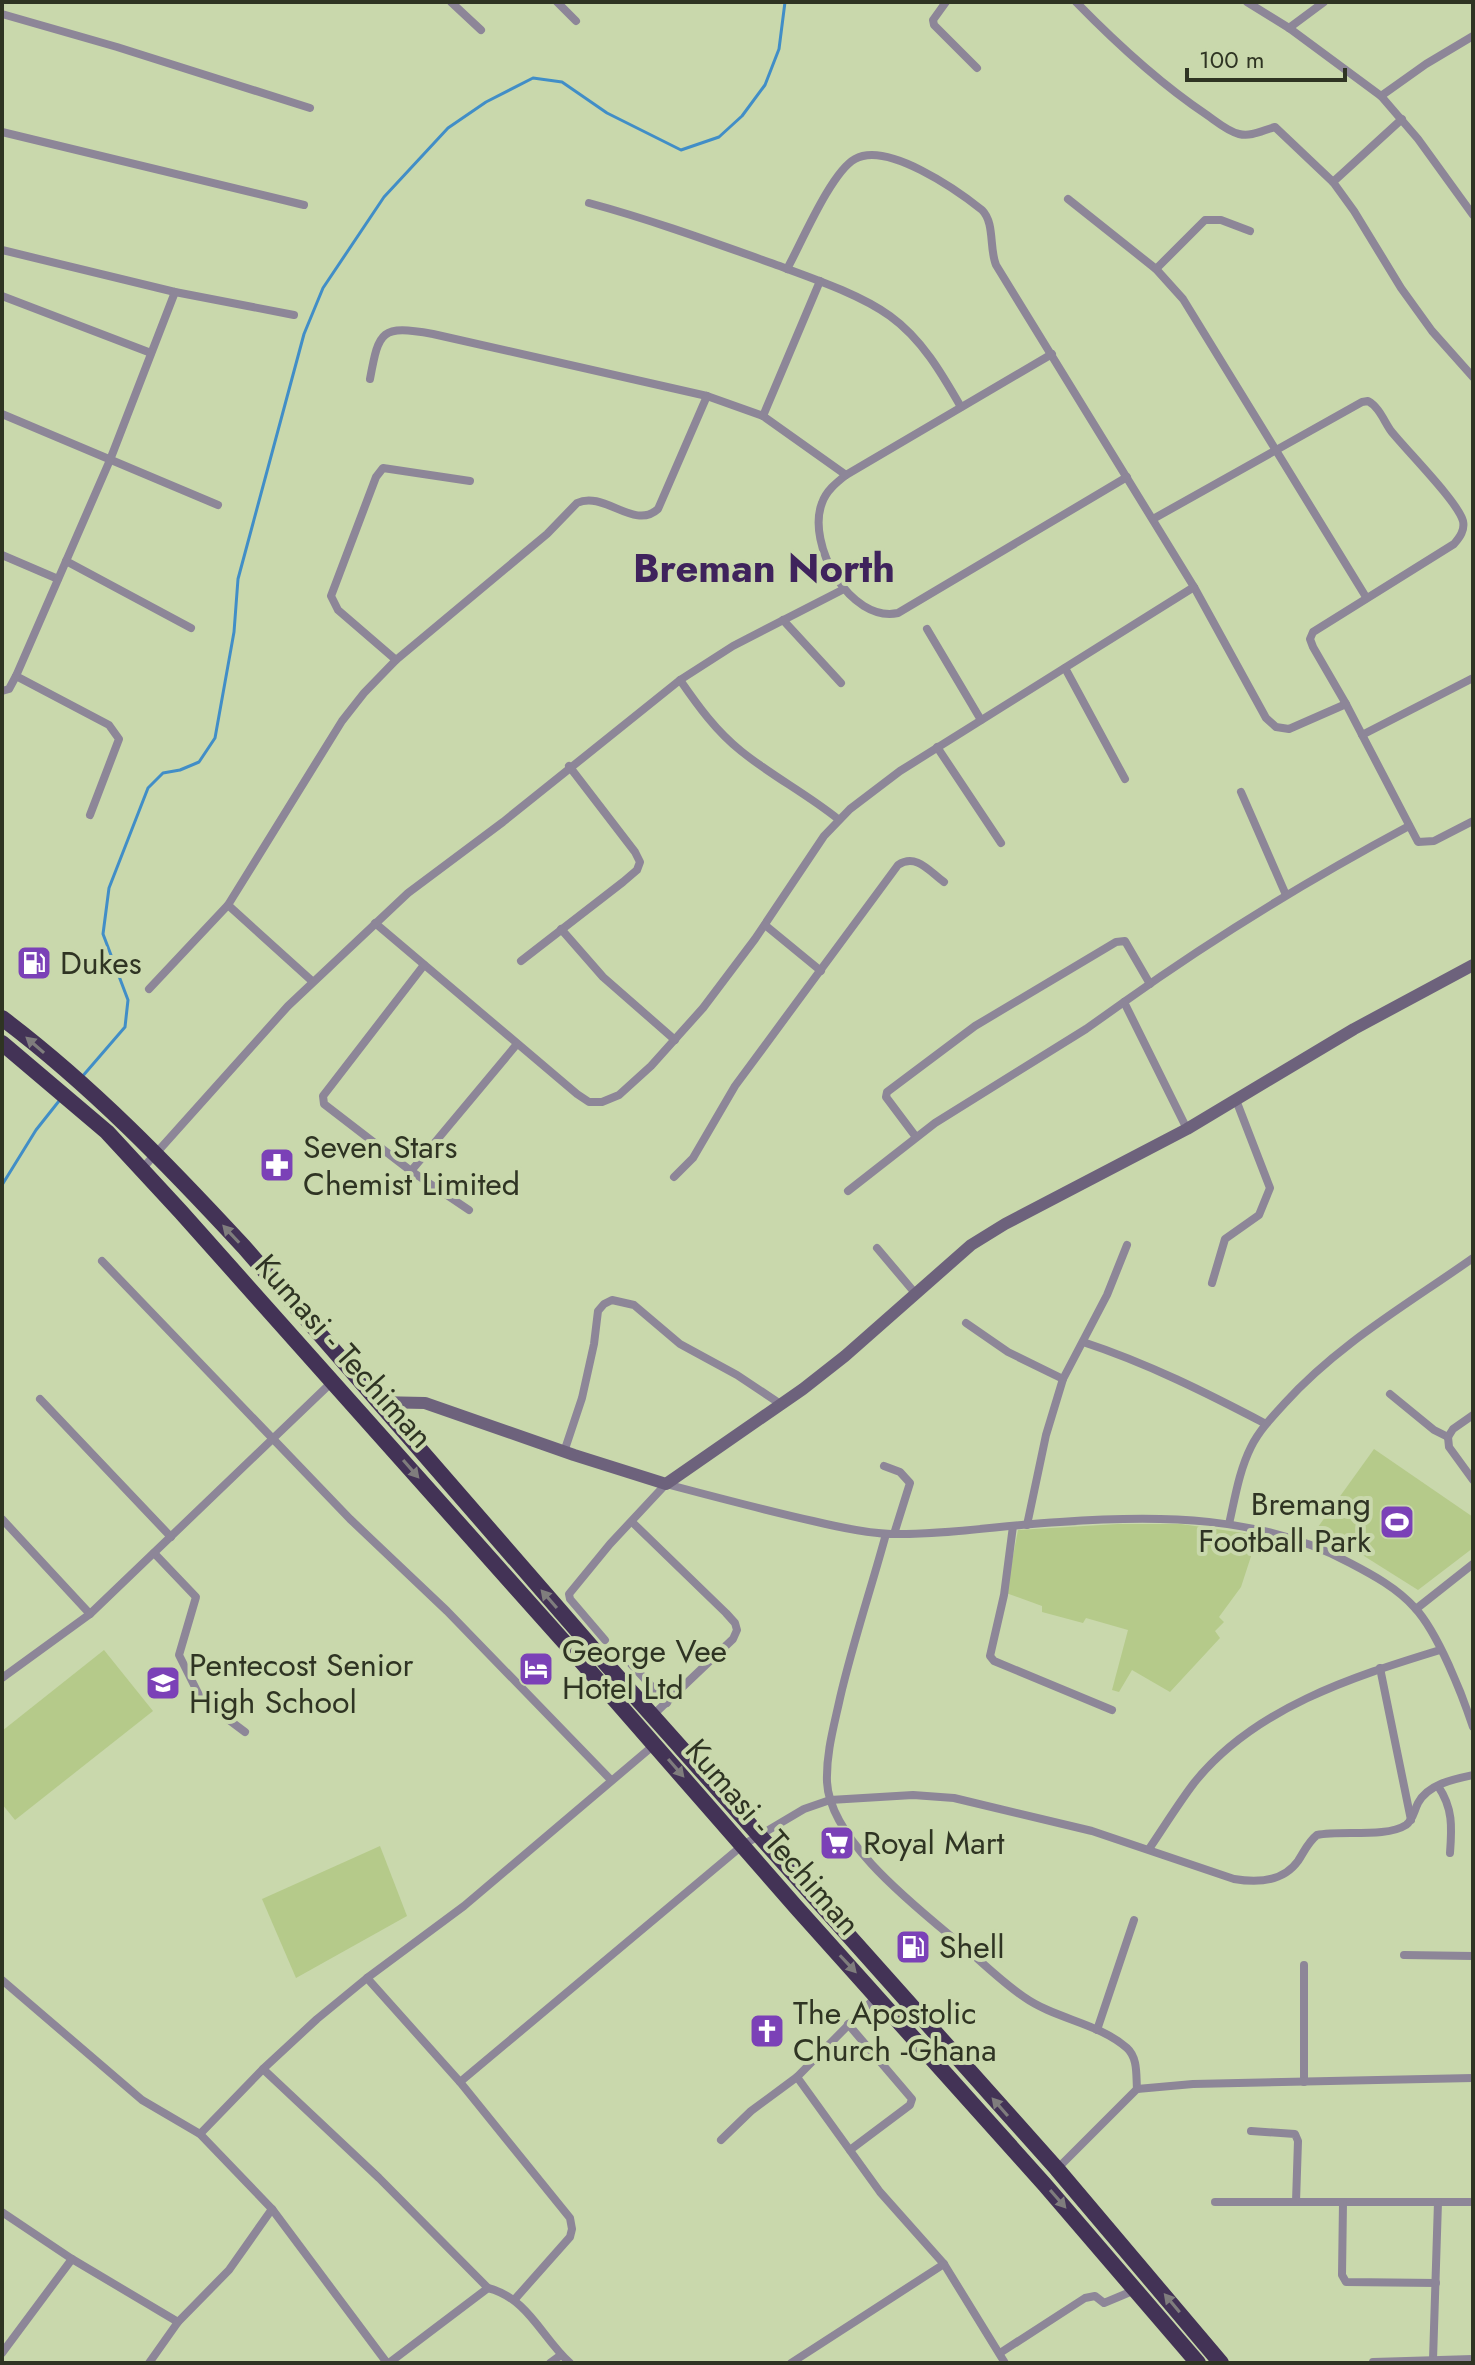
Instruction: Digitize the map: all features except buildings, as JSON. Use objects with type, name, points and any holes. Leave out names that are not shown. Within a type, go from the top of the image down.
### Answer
[{"type":"highway","points":[[2,1018],[86,1088],[156,1156],[303,1313],[376,1402],[652,1716],[1057,2169],[1221,2363]]},
{"type":"highway","name":"Kumasi - Techiman","points":[[2,1043],[74,1102],[142,1169],[877,1995],[1198,2363]]},
{"type":"street","points":[[451,2],[481,30]]},
{"type":"street","points":[[557,2],[576,21]]},
{"type":"street","points":[[946,2],[933,20],[934,25],[977,68]]},
{"type":"street","points":[[1076,2],[1133,58],[1189,103],[1236,133],[1249,135],[1278,128],[1333,182],[1401,288],[1432,331],[1473,377]]},
{"type":"street","points":[[1247,2],[1289,28],[1381,96],[1402,119],[1473,215]]},
{"type":"street","points":[[1289,28],[1324,2]]},
{"type":"street","points":[[2,14],[310,108]]},
{"type":"street","points":[[1381,96],[1473,36]]},
{"type":"street","points":[[1333,182],[1402,119]]},
{"type":"street","points":[[2,132],[304,205]]},
{"type":"street","points":[[787,269],[835,180],[857,157],[869,155],[897,160],[937,179],[988,217],[996,265],[1194,587],[1266,718],[1276,727],[1289,729],[1346,704]]},
{"type":"street","points":[[1068,199],[1156,269],[1183,299],[1366,597]]},
{"type":"street","points":[[589,203],[655,222],[820,281],[890,315],[918,342],[961,407]]},
{"type":"street","points":[[1156,269],[1205,220],[1221,220],[1250,231]]},
{"type":"street","points":[[2,250],[175,292],[294,315]]},
{"type":"street","points":[[763,416],[820,281]]},
{"type":"street","points":[[2,691],[9,689],[16,676],[110,460],[175,292]]},
{"type":"street","points":[[2,296],[151,353]]},
{"type":"street","points":[[370,379],[376,346],[381,338],[404,329],[707,396],[763,416],[846,475]]},
{"type":"street","points":[[1052,354],[846,475],[830,489],[822,500],[819,514],[820,539],[829,565],[844,589],[868,610],[883,616],[898,613],[1127,477]]},
{"type":"street","points":[[149,989],[228,905],[342,721],[364,693],[396,660],[547,534],[577,503],[584,499],[596,501],[643,517],[658,509],[707,396]]},
{"type":"street","points":[[1153,519],[1368,401],[1374,404],[1392,431],[1452,503],[1463,521],[1462,535],[1454,544],[1313,632],[1310,639],[1418,842],[1425,843],[1473,821]]},
{"type":"street","points":[[2,414],[218,505]]},
{"type":"street","points":[[396,660],[338,610],[331,596],[376,477],[383,468],[470,481]]},
{"type":"street","points":[[2,555],[58,579]]},
{"type":"street","points":[[66,561],[191,628]]},
{"type":"street","points":[[375,923],[577,1094],[589,1102],[602,1102],[619,1095],[651,1066],[703,1008],[838,819],[900,771],[1194,587]]},
{"type":"street","points":[[142,1169],[312,981],[418,885],[503,822],[680,680],[733,646],[844,589]]},
{"type":"street","points":[[783,620],[841,683]]},
{"type":"street","points":[[927,629],[981,720]]},
{"type":"street","points":[[1065,668],[1125,779]]},
{"type":"street","points":[[16,676],[109,725],[119,739],[90,815]]},
{"type":"street","points":[[1362,735],[1473,678]]},
{"type":"street","points":[[680,680],[717,730],[740,751],[838,819]]},
{"type":"street","points":[[937,747],[1001,843]]},
{"type":"street","points":[[521,961],[623,882],[637,870],[640,862],[569,766]]},
{"type":"street","points":[[1241,792],[1286,895]]},
{"type":"street","points":[[848,1191],[916,1137],[1086,1029],[1286,895],[1409,826]]},
{"type":"street","points":[[674,1177],[693,1158],[735,1086],[898,865],[906,860],[915,860],[944,882]]},
{"type":"street","points":[[228,905],[312,981]]},
{"type":"street","points":[[765,925],[821,971]]},
{"type":"street","points":[[561,929],[613,987],[675,1040]]},
{"type":"street","points":[[916,1137],[886,1097],[887,1092],[975,1026],[1116,942],[1125,941],[1150,984]]},
{"type":"street","points":[[424,965],[323,1096],[324,1104],[411,1171],[469,1210]]},
{"type":"street","points":[[605,1640],[569,1594],[666,1484],[782,1405],[845,1356],[971,1245],[1005,1224],[1187,1129],[1354,1029],[1473,965]]},
{"type":"street","points":[[1124,1002],[1187,1129]]},
{"type":"street","points":[[411,1171],[517,1044]]},
{"type":"street","points":[[1212,1283],[1225,1239],[1259,1215],[1270,1188],[1236,1100]]},
{"type":"street","points":[[1027,1525],[1046,1435],[1063,1379],[1107,1295],[1127,1245]]},
{"type":"street","points":[[877,1248],[915,1293]]},
{"type":"street","points":[[1229,1524],[1251,1447],[1266,1424],[1293,1394],[1340,1350],[1473,1258]]},
{"type":"street","points":[[102,1261],[350,1519],[447,1611],[611,1780]]},
{"type":"street","points":[[564,1452],[582,1398],[598,1311],[612,1300],[634,1305],[680,1344],[737,1375],[782,1405]]},
{"type":"street","points":[[966,1323],[1018,1357],[1063,1379]]},
{"type":"street","points":[[1083,1342],[1144,1364],[1266,1424]]},
{"type":"street","points":[[2,1678],[90,1614],[333,1381]]},
{"type":"street","points":[[1390,1394],[1434,1430],[1448,1437]]},
{"type":"street","points":[[40,1399],[171,1537]]},
{"type":"street","points":[[376,1402],[425,1403],[666,1484],[789,1516],[890,1534],[1132,1520],[1192,1520],[1281,1534],[1328,1551],[1375,1576],[1416,1609],[1470,1704],[1473,1727]]},
{"type":"street","points":[[1473,1415],[1453,1429],[1448,1437],[1449,1447],[1473,1480]]},
{"type":"street","points":[[884,1466],[900,1472],[910,1483],[910,1489],[890,1534],[854,1642],[829,1747],[827,1783],[830,1800],[857,1845],[890,1885],[1024,1997],[1044,2009],[1097,2030],[1129,2049],[1136,2065],[1137,2089]]},
{"type":"street","points":[[2,1519],[90,1614]]},
{"type":"street","points":[[632,1522],[726,1613],[737,1630],[733,1639],[652,1716]]},
{"type":"street","points":[[1013,1526],[1004,1595],[990,1656],[994,1661],[1112,1710]]},
{"type":"street","points":[[154,1553],[196,1597],[179,1655],[201,1699],[245,1732]]},
{"type":"street","points":[[1416,1609],[1473,1564]]},
{"type":"street","points":[[1149,1849],[1196,1781],[1235,1743],[1272,1714],[1380,1668],[1440,1650]]},
{"type":"street","points":[[631,1664],[667,1703]]},
{"type":"street","points":[[1380,1668],[1411,1821]]},
{"type":"street","points":[[200,2134],[263,2069],[367,1978],[464,1906],[655,1744]]},
{"type":"street","points":[[460,2082],[743,1845],[804,1809],[830,1800],[913,1795],[954,1798],[1092,1831],[1234,1879],[1262,1881],[1288,1872],[1317,1835],[1398,1829],[1411,1821],[1423,1796],[1438,1786],[1473,1775]]},
{"type":"street","points":[[1438,1786],[1451,1810],[1450,1853]]},
{"type":"street","points":[[1097,2030],[1134,1920]]},
{"type":"street","points":[[1404,1955],[1473,1956]]},
{"type":"street","points":[[1304,1965],[1304,2082]]},
{"type":"street","points":[[367,1978],[460,2082],[570,2218],[570,2237],[515,2299]]},
{"type":"street","points":[[2,1980],[142,2100],[200,2134],[272,2209],[388,2363],[488,2288]]},
{"type":"street","points":[[2,1998],[9,1988]]},
{"type":"street","points":[[721,2140],[751,2111],[797,2077],[877,1995]]},
{"type":"street","points":[[848,2024],[912,2099],[910,2105],[850,2150]]},
{"type":"street","points":[[263,2069],[379,2178],[488,2288],[502,2291],[515,2299],[570,2363]]},
{"type":"street","points":[[797,2077],[880,2192],[944,2264],[1005,2363]]},
{"type":"street","points":[[1057,2169],[1137,2089],[1193,2084],[1473,2078]]},
{"type":"street","points":[[1251,2131],[1295,2134],[1298,2141],[1296,2202]]},
{"type":"street","points":[[1215,2202],[1473,2202]]},
{"type":"street","points":[[1343,2202],[1342,2275],[1346,2282],[1436,2283]]},
{"type":"street","points":[[1433,2360],[1438,2202]]},
{"type":"street","points":[[149,2363],[178,2322],[229,2270],[272,2209]]},
{"type":"street","points":[[2,2212],[72,2259],[178,2322]]},
{"type":"street","points":[[2,2353],[72,2259]]},
{"type":"street","points":[[791,2363],[944,2264]]},
{"type":"street","points":[[1000,2353],[1085,2298],[1095,2296],[1104,2303],[1135,2290]]},
{"type":"street","points":[[550,2363],[561,2355]]},
{"type":"street","points":[[1373,2362],[1473,2359]]},
{"type":"green space","name":"Bremang Football Park","points":[[1374,1449],[1473,1517],[1473,1548],[1418,1590],[1318,1527]]},
{"type":"green space","points":[[1181,1524],[1258,1535],[1241,1587],[1219,1617],[1224,1622],[1215,1631],[1220,1638],[1170,1692],[1132,1670],[1119,1692],[1112,1690],[1128,1630],[1086,1618],[1083,1623],[1042,1612],[1042,1606],[1006,1593],[1018,1530]]},
{"type":"green space","points":[[104,1650],[153,1711],[15,1820],[2,1804],[2,1731]]},
{"type":"green space","points":[[380,1846],[407,1916],[296,1978],[262,1899]]},
{"type":"waterway","points":[[81,1078],[125,1027],[128,1000],[103,934],[109,888],[148,788],[163,773],[199,762],[215,738],[234,632],[238,579],[304,334],[323,288],[384,197],[448,128],[486,102],[533,78],[562,82],[607,113],[681,150],[719,137],[742,116],[765,85],[779,49],[785,2]]},
{"type":"waterway","points":[[2,1185],[36,1130],[59,1101]]},
{"type":"place","name":"Dukes","points":[[34,963]]},
{"type":"place","name":"Seven Stars Chemist Limited","points":[[277,1165]]},
{"type":"place","name":"Bremang Football Park","points":[[1397,1522]]},
{"type":"place","name":"George Vee Hotel Ltd","points":[[536,1669]]},
{"type":"place","name":"Pentecost Senior High School","points":[[163,1683]]},
{"type":"place","name":"Royal Mart","points":[[837,1843]]},
{"type":"place","name":"Shell","points":[[913,1947]]},
{"type":"place","name":"The Apostolic Church -Ghana","points":[[767,2031]]},
{"type":"district","name":"Breman North","points":[[764,568]]}]
